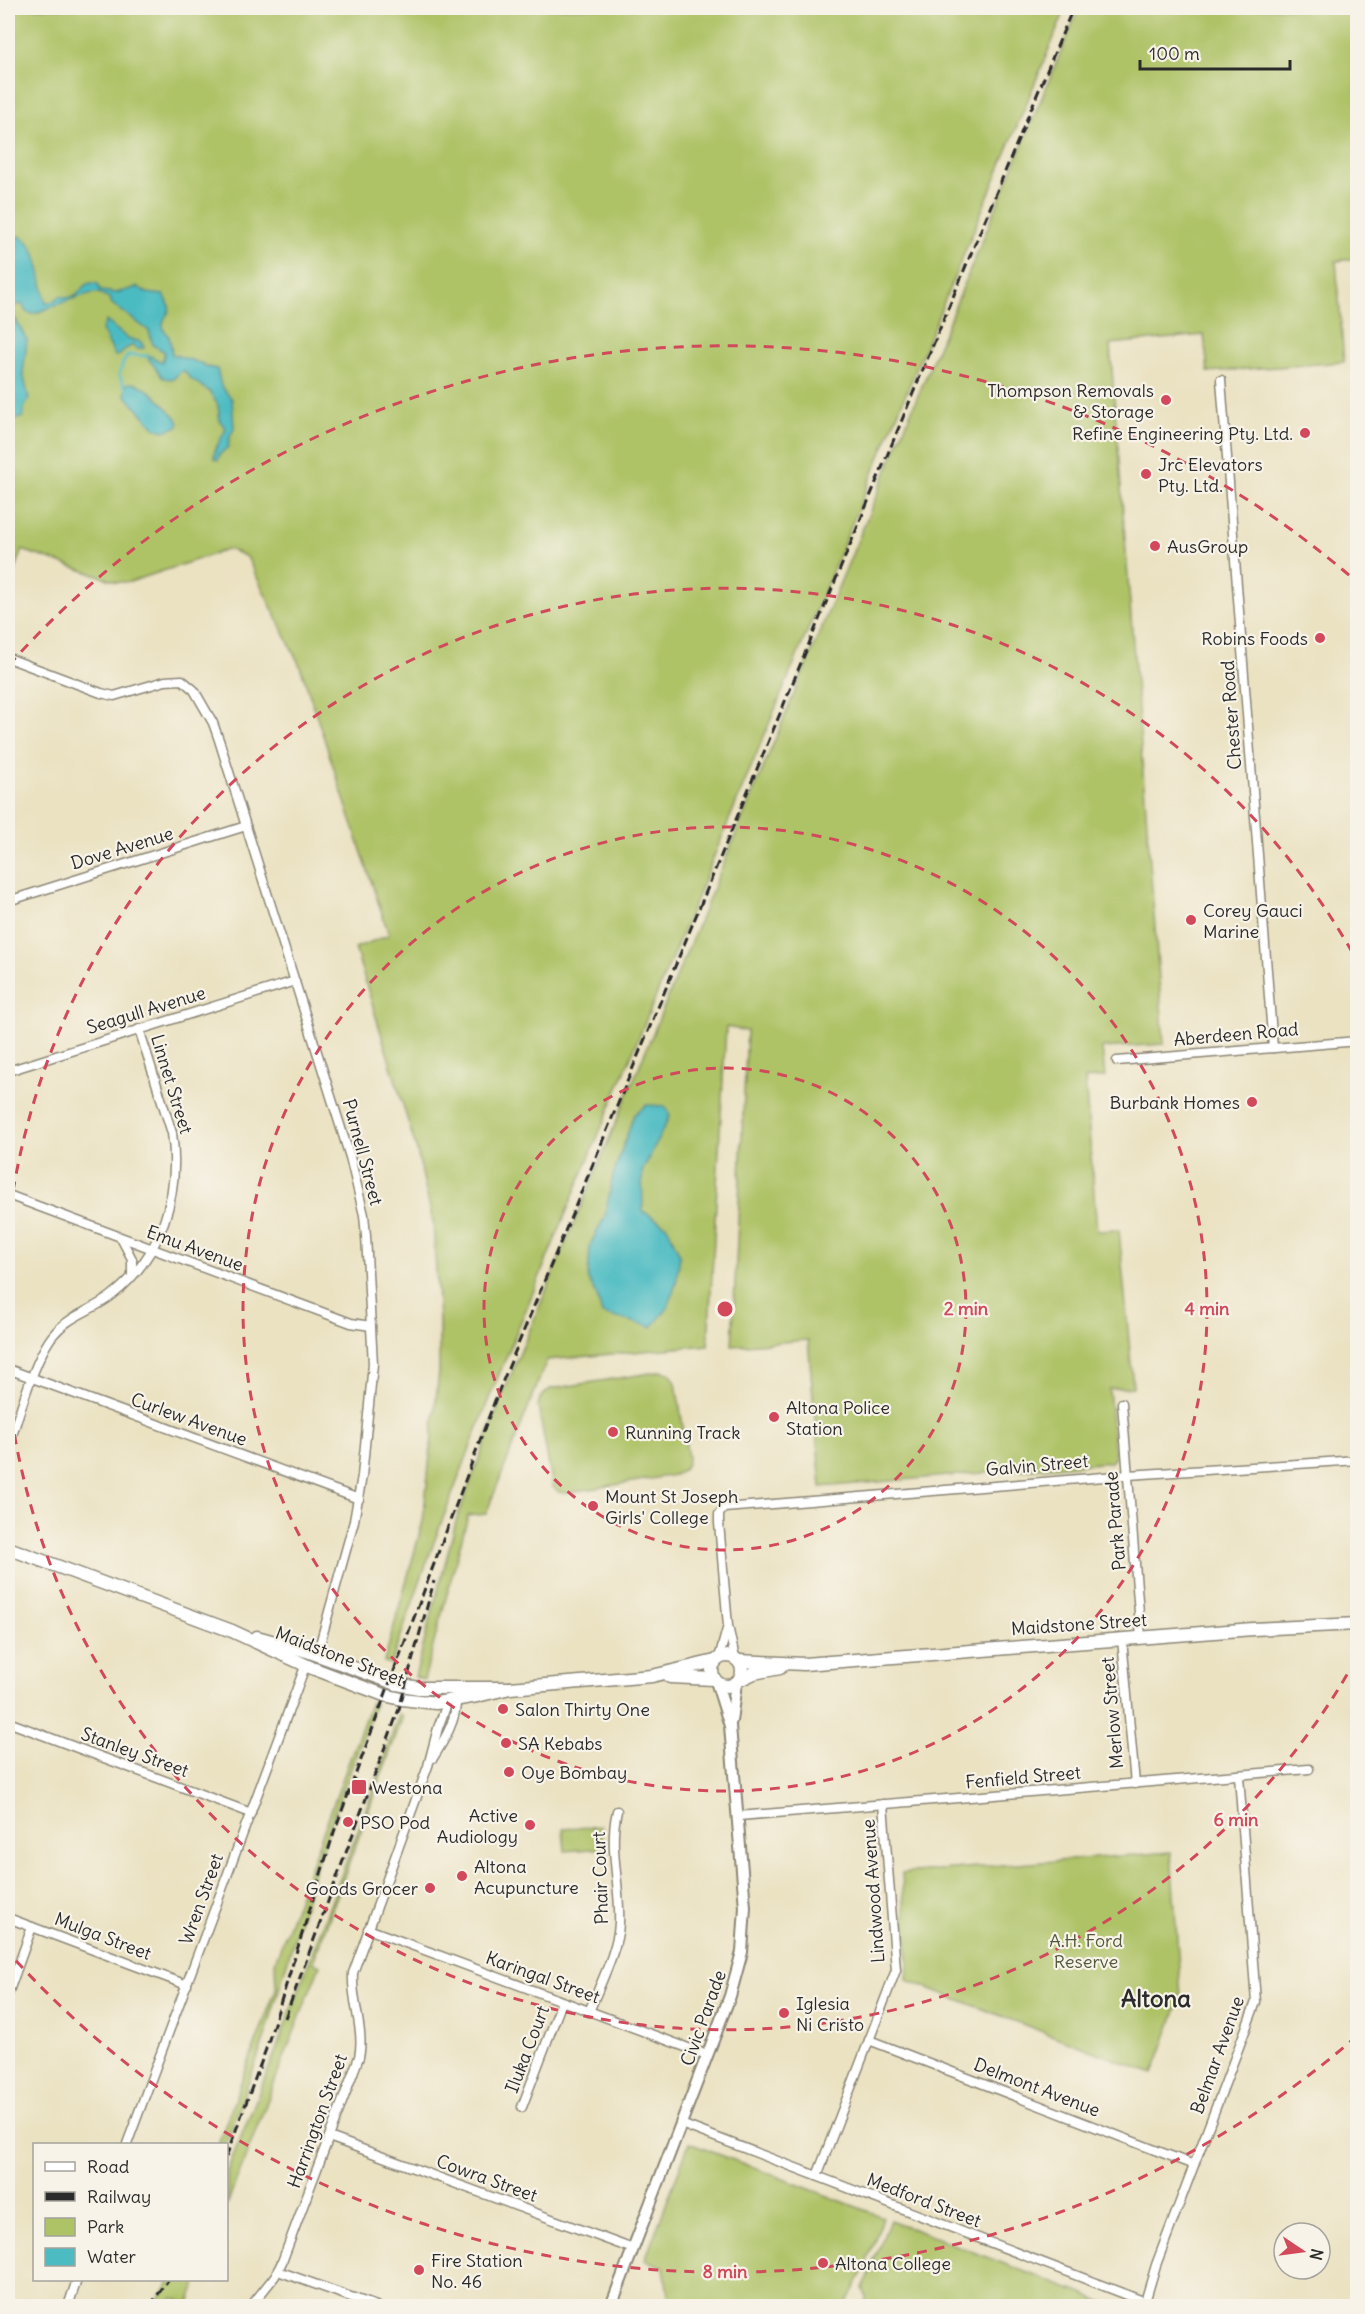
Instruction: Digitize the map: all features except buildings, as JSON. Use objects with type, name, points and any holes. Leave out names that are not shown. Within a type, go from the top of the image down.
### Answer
[{"type":"main road","name":"Maidstone Street","points":[[8,1548],[232,1631],[384,1695],[416,1701],[452,1701],[510,1688]]},
{"type":"main road","name":"Maidstone Street","points":[[737,1659],[751,1663],[804,1664],[1141,1637],[1358,1624]]},
{"type":"main road","name":"Maidstone Street","points":[[232,1631],[276,1641],[398,1684],[419,1688],[510,1688],[652,1676],[715,1680]]},
{"type":"main road","points":[[306,1664],[317,1655]]},
{"type":"main road","points":[[727,1656],[737,1659],[742,1670],[737,1681],[723,1685],[715,1680],[712,1670],[717,1659],[727,1656]]},
{"type":"main road","name":"Maidstone Street","points":[[652,1676],[717,1659]]},
{"type":"main road","name":"Maidstone Street","points":[[737,1681],[754,1673],[804,1664]]},
{"type":"main road","points":[[452,1687],[452,1701]]},
{"type":"street","name":"Chester Road","points":[[1221,380],[1273,1048]]},
{"type":"street","name":"Purnell Street","points":[[8,658],[114,696],[172,680],[182,680],[194,690],[213,723],[350,1157],[364,1215],[373,1364],[359,1499],[317,1655]]},
{"type":"street","name":"Dove Avenue","points":[[8,901],[246,826]]},
{"type":"street","name":"Seagull Avenue","points":[[8,1071],[294,981]]},
{"type":"street","name":"Linnet Street","points":[[8,1448],[46,1347],[56,1331],[75,1317],[112,1296],[132,1276],[152,1249],[169,1207],[175,1161],[171,1133],[139,1029]]},
{"type":"street","name":"Aberdeen Road","points":[[1117,1061],[1358,1041]]},
{"type":"street","name":"Emu Avenue","points":[[8,1196],[351,1323],[371,1326]]},
{"type":"street","points":[[121,1238],[132,1259],[132,1276]]},
{"type":"street","name":"Curlew Avenue","points":[[8,1369],[359,1499]]},
{"type":"street","name":"Park Parade","points":[[1122,1403],[1141,1637]]},
{"type":"street","name":"Galvin Street","points":[[728,1626],[718,1518],[721,1510],[727,1507],[1128,1474],[1358,1460]]},
{"type":"street","points":[[728,1626],[737,1659]]},
{"type":"street","points":[[717,1659],[728,1626]]},
{"type":"street","name":"Merlow Street","points":[[1122,1639],[1135,1784]]},
{"type":"street","name":"Wren Street","points":[[128,2143],[306,1664]]},
{"type":"street","name":"Civic Parade","points":[[611,2307],[730,1996],[742,1952],[745,1907],[739,1816],[730,1726],[722,1694],[715,1680]]},
{"type":"street","name":"Civic Parade","points":[[730,1726],[737,1681]]},
{"type":"street","name":"Harrington Street","points":[[251,2307],[278,2271],[360,2051],[352,1981],[355,1965],[428,1766],[445,1738],[454,1712],[452,1701]]},
{"type":"street","name":"Stanley Street","points":[[8,1722],[251,1813]]},
{"type":"street","name":"Fenfield Street","points":[[739,1816],[1309,1769]]},
{"type":"street","name":"Belmar Avenue","points":[[1141,2302],[1256,2002],[1239,1776]]},
{"type":"street","name":"Lindwood Avenue","points":[[817,2176],[896,1970],[883,1804]]},
{"type":"street","name":"Phair Court","points":[[589,2012],[618,1931],[619,1909],[613,1839],[617,1811]]},
{"type":"street","name":"Mulga Street","points":[[8,1918],[187,1985]]},
{"type":"street","points":[[8,1994],[32,1927]]},
{"type":"street","name":"Karingal Street","points":[[368,1929],[707,2055]]},
{"type":"street","name":"Iluka Court","points":[[522,2107],[562,2002]]},
{"type":"street","name":"Delmont Avenue","points":[[869,2040],[1194,2165]]},
{"type":"street","name":"Medford Street","points":[[681,2124],[1156,2307]]},
{"type":"street","name":"Cowra Street","points":[[329,2137],[633,2250]]},
{"type":"street","points":[[278,2271],[376,2307]]},
{"type":"street","points":[[66,2307],[77,2281]]},
{"type":"green space","points":[[8,8],[1066,8],[488,1401],[434,1542],[391,1664],[384,1662],[423,1521],[439,1371],[439,1319],[433,1222],[417,1151],[355,948],[389,935],[300,666],[247,557],[229,549],[130,582],[117,582],[22,550],[8,593]]},
{"type":"green space","points":[[1079,8],[1357,8],[1357,259],[1336,261],[1344,362],[1208,372],[1204,335],[1110,344],[1164,1044],[1102,1048],[1105,1077],[1085,1079],[1097,1231],[1119,1230],[1132,1374],[1133,1387],[1109,1389],[1115,1457],[1111,1462],[821,1487],[808,1340],[732,1346],[747,1031],[726,1027],[708,1345],[547,1360],[486,1514],[468,1516],[424,1680],[415,1677],[457,1518],[503,1394]]},
{"type":"green space","name":"Running Track","points":[[663,1371],[671,1374],[676,1383],[688,1458],[684,1469],[674,1475],[566,1493],[559,1492],[553,1487],[538,1406],[540,1398],[550,1389]]},
{"type":"green space","points":[[371,1702],[375,1704],[317,1862],[264,2040],[226,2143],[218,2143],[276,1989],[275,1962]]},
{"type":"green space","points":[[399,1714],[403,1716],[313,1962],[320,1965],[228,2202],[228,2169],[275,2053]]},
{"type":"green space","points":[[601,1826],[603,1848],[565,1851],[563,1829]]},
{"type":"green space","name":"A.H. Ford Reserve","points":[[1171,1852],[1181,1997],[1153,2074],[907,1980],[902,1873]]},
{"type":"green space","name":"Altona College","points":[[689,2143],[883,2217],[865,2267],[845,2306],[677,2306],[669,2303],[664,2267],[645,2260]]},
{"type":"green space","points":[[890,2220],[1114,2306],[852,2306],[865,2303],[866,2296],[863,2288]]},
{"type":"green space","points":[[171,2281],[198,2281],[189,2304],[173,2298],[166,2306],[153,2306]]},
{"type":"water","points":[[19,236],[26,240],[35,255],[46,303],[60,296],[66,298],[76,296],[90,283],[98,284],[101,291],[116,293],[138,287],[147,293],[164,295],[169,310],[163,328],[169,337],[172,354],[217,369],[221,386],[232,399],[234,429],[228,447],[220,454],[218,460],[214,458],[215,450],[226,429],[220,421],[218,405],[210,392],[191,379],[183,370],[173,379],[163,378],[148,355],[162,362],[165,352],[153,345],[149,331],[111,303],[111,299],[98,293],[76,298],[33,314],[26,312],[22,304],[13,306],[12,313],[27,340],[23,373],[29,399],[24,408],[23,417],[8,422],[8,243],[10,239]]},
{"type":"water","points":[[106,321],[127,338],[141,342],[144,348],[137,349],[133,345],[115,356],[102,330]]},
{"type":"water","points":[[133,383],[145,388],[162,402],[176,417],[179,423],[177,427],[164,431],[155,428],[125,395],[127,384]]},
{"type":"water","points":[[646,1105],[665,1106],[670,1115],[642,1172],[643,1211],[667,1226],[680,1255],[676,1283],[668,1308],[652,1327],[602,1314],[597,1296],[588,1279],[590,1245],[605,1216],[613,1175],[634,1115]]},
{"type":"waterway","points":[[126,388],[119,375],[128,355],[148,356]]},
{"type":"railway","points":[[228,2152],[266,2049],[334,1832],[497,1395],[1073,8]]},
{"type":"railway","points":[[285,2018],[399,1709],[434,1581]]},
{"type":"railway","points":[[150,2306],[167,2281]]},
{"type":"place","name":"Thompson Removals & Storage","points":[[1166,400]]},
{"type":"place","name":"Refine Engineering Pty. Ltd.","points":[[1305,433]]},
{"type":"place","name":"Jrc Elevators Pty. Ltd.","points":[[1146,474]]},
{"type":"place","name":"AusGroup","points":[[1155,546]]},
{"type":"place","name":"Robins Foods","points":[[1320,638]]},
{"type":"place","name":"Corey Gauci Marine","points":[[1191,920]]},
{"type":"place","name":"Burbank Homes","points":[[1252,1102]]},
{"type":"place","name":"Altona Police Station","points":[[774,1417]]},
{"type":"place","name":"Running Track","points":[[613,1432]]},
{"type":"place","name":"Mount St Joseph Girls' College","points":[[593,1506]]},
{"type":"place","name":"Salon Thirty One","points":[[503,1709]]},
{"type":"place","name":"SA Kebabs","points":[[506,1743]]},
{"type":"place","name":"Oye Bombay","points":[[509,1772]]},
{"type":"place","name":"Westona","points":[[359,1787]]},
{"type":"place","name":"PSO Pod","points":[[348,1822]]},
{"type":"place","name":"Active Audiology","points":[[530,1825]]},
{"type":"place","name":"Altona Acupuncture","points":[[462,1876]]},
{"type":"place","name":"Goods Grocer","points":[[430,1888]]},
{"type":"place","name":"Iglesia Ni Cristo","points":[[784,2013]]},
{"type":"place","name":"Altona College","points":[[823,2263]]},
{"type":"place","name":"Fire Station No. 46","points":[[419,2270]]},
{"type":"district","name":"Altona","points":[[1156,1998]]}]
